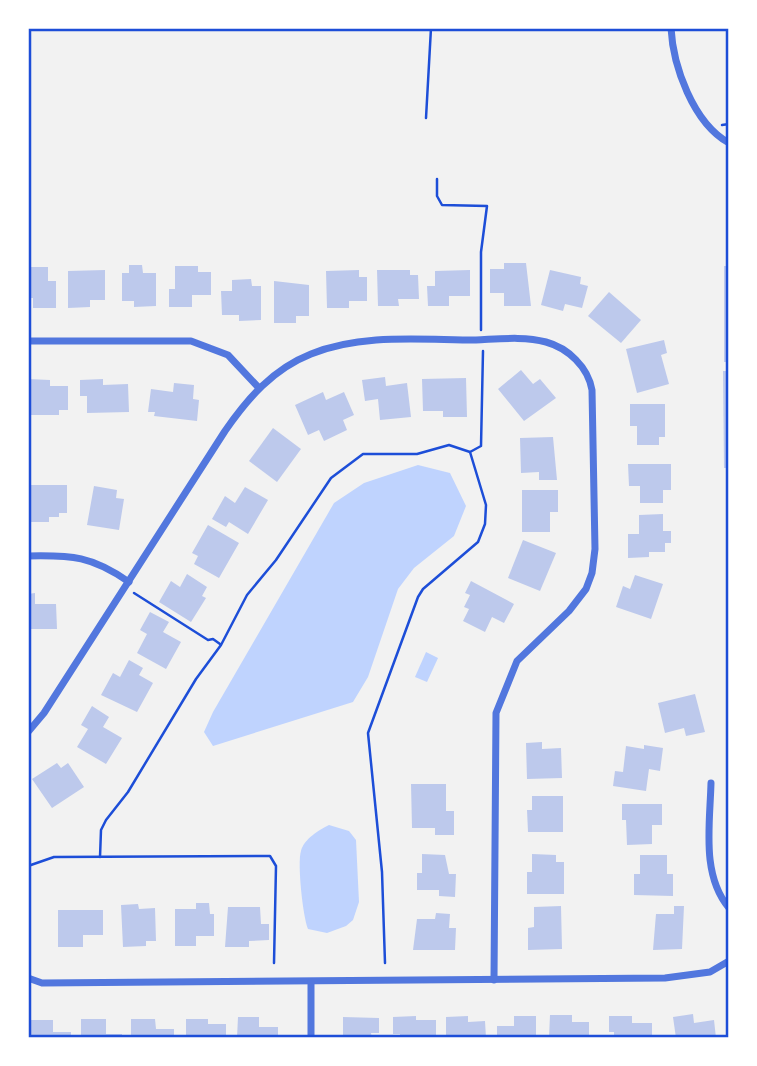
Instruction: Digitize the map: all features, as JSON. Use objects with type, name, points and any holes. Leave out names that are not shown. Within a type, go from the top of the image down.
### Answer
[{"type":"street","points":[[671,28],[676,68],[683,83],[702,116],[720,138],[729,143]]},
{"type":"street","points":[[28,732],[44,713],[225,432],[259,388],[309,355],[329,348],[372,341],[530,339],[548,342],[575,359],[591,384],[594,402],[595,549],[592,573],[579,599],[517,661],[496,713],[494,980]]},
{"type":"street","points":[[28,341],[191,341],[228,355],[259,388]]},
{"type":"street","points":[[28,556],[85,558],[104,564],[129,582]]},
{"type":"street","points":[[710,783],[711,870],[719,896],[729,908]]},
{"type":"street","points":[[28,978],[42,983],[690,976],[710,972],[729,961]]},
{"type":"street","points":[[311,982],[311,1038]]},
{"type":"path","points":[[426,118],[431,28]]},
{"type":"path","points":[[437,179],[437,196],[442,205],[487,206],[481,252],[481,330]]},
{"type":"path","points":[[100,857],[101,830],[106,820],[128,792],[196,679],[221,645],[247,595],[276,560],[318,495],[346,465],[363,454],[417,454],[449,445],[470,452],[481,446],[483,351]]},
{"type":"path","points":[[384,963],[382,872],[368,733],[418,597],[423,589],[478,542],[485,524],[486,505],[470,452]]},
{"type":"path","points":[[134,593],[208,640],[213,639],[221,645]]},
{"type":"path","points":[[28,866],[54,857],[270,856],[276,866],[274,963]]},
{"type":"water","points":[[418,465],[450,473],[466,506],[454,536],[414,568],[398,589],[368,677],[353,702],[213,746],[204,732],[213,712],[334,503],[364,483]]},
{"type":"water","points":[[426,652],[438,658],[427,682],[415,677]]},
{"type":"water","points":[[329,825],[349,831],[356,840],[359,902],[353,920],[346,926],[327,933],[308,929],[300,857],[305,843]]},
{"type":"building","points":[[504,263],[526,263],[531,306],[504,306],[504,293],[490,293],[490,269],[504,269]]},
{"type":"building","points":[[129,265],[142,265],[143,273],[156,273],[156,306],[134,307],[134,301],[122,301],[122,273],[129,273]]},
{"type":"building","points":[[175,266],[198,266],[198,272],[211,272],[211,295],[192,295],[192,307],[169,307],[169,289],[175,289]]},
{"type":"building","points":[[724,266],[729,266],[729,362],[724,362]]},
{"type":"building","points":[[28,267],[48,267],[48,281],[56,281],[56,308],[33,308],[33,298],[28,298]]},
{"type":"building","points":[[105,270],[105,300],[90,300],[90,307],[68,308],[68,271]]},
{"type":"building","points":[[359,270],[359,277],[367,277],[367,301],[349,301],[349,308],[327,308],[326,271]]},
{"type":"building","points":[[377,270],[410,270],[410,275],[418,275],[419,299],[398,299],[399,306],[378,306]]},
{"type":"building","points":[[470,270],[470,296],[449,296],[449,306],[428,306],[427,286],[435,286],[435,271]]},
{"type":"building","points":[[550,270],[581,277],[580,284],[588,286],[582,308],[565,304],[563,311],[541,305]]},
{"type":"building","points":[[251,279],[252,286],[261,286],[261,320],[239,321],[239,315],[222,315],[221,291],[232,291],[232,280]]},
{"type":"building","points":[[274,281],[309,285],[309,316],[296,316],[296,323],[274,323]]},
{"type":"building","points":[[609,292],[641,320],[621,343],[588,316]]},
{"type":"building","points":[[664,340],[667,353],[661,355],[669,384],[637,393],[626,349]]},
{"type":"building","points":[[521,370],[533,384],[540,379],[556,398],[524,421],[498,389]]},
{"type":"building","points":[[723,371],[729,371],[729,468],[724,468]]},
{"type":"building","points":[[385,377],[386,386],[407,383],[411,417],[380,420],[378,399],[365,401],[362,380]]},
{"type":"building","points":[[466,378],[467,417],[443,417],[443,411],[423,411],[422,379]]},
{"type":"building","points":[[28,379],[50,380],[50,386],[68,386],[68,410],[59,410],[59,415],[28,415]]},
{"type":"building","points":[[103,379],[103,385],[128,384],[129,412],[87,413],[87,396],[80,396],[80,380]]},
{"type":"building","points":[[174,383],[194,385],[193,399],[199,400],[197,421],[154,416],[155,412],[148,412],[151,389],[173,392]]},
{"type":"building","points":[[323,392],[326,400],[344,392],[354,415],[343,420],[347,430],[324,441],[319,430],[308,435],[295,405]]},
{"type":"building","points":[[630,404],[665,404],[665,437],[659,437],[659,445],[637,445],[637,426],[630,426]]},
{"type":"building","points":[[273,428],[301,449],[277,482],[249,461]]},
{"type":"building","points":[[553,437],[557,480],[539,480],[539,472],[521,473],[520,438]]},
{"type":"building","points":[[628,464],[671,464],[671,490],[663,490],[663,503],[640,503],[640,486],[629,486]]},
{"type":"building","points":[[28,485],[67,485],[67,513],[59,513],[59,517],[49,517],[49,522],[28,522]]},
{"type":"building","points":[[94,486],[117,490],[116,498],[124,499],[119,530],[87,525]]},
{"type":"building","points":[[245,487],[268,500],[248,534],[229,522],[226,527],[212,519],[225,496],[235,503]]},
{"type":"building","points":[[522,490],[558,490],[558,512],[550,512],[550,532],[522,532]]},
{"type":"building","points":[[663,514],[663,531],[671,531],[671,543],[665,543],[665,552],[649,552],[649,557],[628,558],[628,534],[639,534],[639,515]]},
{"type":"building","points":[[208,525],[239,543],[219,578],[194,564],[198,556],[192,553]]},
{"type":"building","points":[[523,540],[556,553],[540,591],[508,578]]},
{"type":"building","points":[[187,574],[207,587],[202,596],[206,598],[191,622],[159,602],[171,581],[180,587]]},
{"type":"building","points":[[635,575],[663,584],[651,619],[616,607],[623,586],[630,589]]},
{"type":"building","points":[[471,581],[514,604],[504,623],[492,617],[485,632],[463,621],[469,609],[464,607],[470,595],[465,593]]},
{"type":"building","points":[[35,593],[35,604],[56,604],[57,629],[28,629],[28,594]]},
{"type":"building","points":[[150,612],[169,622],[163,632],[181,642],[166,669],[137,653],[147,634],[140,630]]},
{"type":"building","points":[[129,660],[143,668],[139,675],[153,683],[137,712],[101,695],[113,673],[120,677]]},
{"type":"building","points":[[695,694],[705,732],[686,736],[684,728],[665,733],[658,703]]},
{"type":"building","points":[[92,706],[109,717],[103,727],[122,738],[106,764],[77,747],[88,729],[81,725]]},
{"type":"building","points":[[542,742],[542,749],[561,748],[562,778],[527,779],[526,743]]},
{"type":"building","points":[[644,745],[663,748],[660,771],[649,769],[646,791],[613,786],[615,771],[623,772],[626,746],[644,749]]},
{"type":"building","points":[[57,763],[61,768],[68,763],[84,787],[52,808],[32,779]]},
{"type":"building","points":[[411,784],[446,784],[446,811],[454,811],[454,835],[435,835],[435,828],[412,828]]},
{"type":"building","points":[[532,796],[563,796],[563,832],[528,832],[527,810],[532,810]]},
{"type":"building","points":[[622,804],[662,804],[662,825],[652,825],[652,844],[627,845]]},
{"type":"building","points":[[422,854],[445,855],[449,874],[456,874],[455,897],[439,896],[439,890],[417,890],[417,873],[422,873]]},
{"type":"building","points":[[532,854],[556,855],[556,862],[564,862],[564,894],[527,894],[527,872],[532,872]]},
{"type":"building","points":[[640,855],[667,855],[667,874],[673,874],[673,896],[634,895],[634,874],[640,874]]},
{"type":"building","points":[[196,903],[209,903],[210,914],[214,914],[214,936],[196,936],[196,946],[175,946],[175,909],[196,909]]},
{"type":"building","points":[[138,904],[139,909],[155,908],[156,941],[146,941],[146,946],[123,947],[121,905]]},
{"type":"building","points":[[561,906],[562,949],[528,950],[528,928],[534,927],[534,907]]},
{"type":"building","points":[[674,906],[684,906],[682,949],[653,950],[656,914],[674,914]]},
{"type":"building","points":[[228,907],[260,907],[261,924],[269,924],[269,940],[249,941],[249,947],[225,947]]},
{"type":"building","points":[[58,910],[103,910],[103,935],[83,935],[83,947],[58,947]]},
{"type":"building","points":[[436,913],[450,914],[449,928],[456,928],[455,950],[413,950],[417,919],[435,919]]},
{"type":"building","points":[[693,1014],[694,1023],[714,1020],[716,1038],[676,1038],[673,1017]]},
{"type":"building","points":[[550,1015],[572,1015],[572,1022],[589,1022],[589,1038],[549,1038]]},
{"type":"building","points":[[416,1016],[416,1020],[436,1020],[436,1038],[400,1038],[400,1034],[393,1034],[393,1017]]},
{"type":"building","points":[[468,1016],[468,1022],[485,1021],[486,1038],[446,1038],[446,1017]]},
{"type":"building","points":[[514,1016],[536,1016],[536,1038],[497,1038],[497,1026],[514,1026]]},
{"type":"building","points":[[609,1016],[632,1016],[632,1023],[652,1023],[652,1038],[614,1038],[614,1032],[609,1032]]},
{"type":"building","points":[[238,1017],[259,1017],[259,1027],[278,1027],[278,1038],[237,1038]]},
{"type":"building","points":[[343,1017],[379,1018],[379,1033],[371,1033],[372,1038],[343,1038]]},
{"type":"building","points":[[81,1019],[106,1019],[106,1034],[122,1034],[122,1038],[81,1037]]},
{"type":"building","points":[[131,1019],[155,1019],[156,1029],[174,1029],[174,1038],[131,1038]]},
{"type":"building","points":[[186,1019],[208,1019],[208,1024],[226,1024],[226,1038],[186,1038]]},
{"type":"building","points":[[28,1020],[53,1020],[53,1032],[71,1032],[71,1038],[28,1038]]}]
